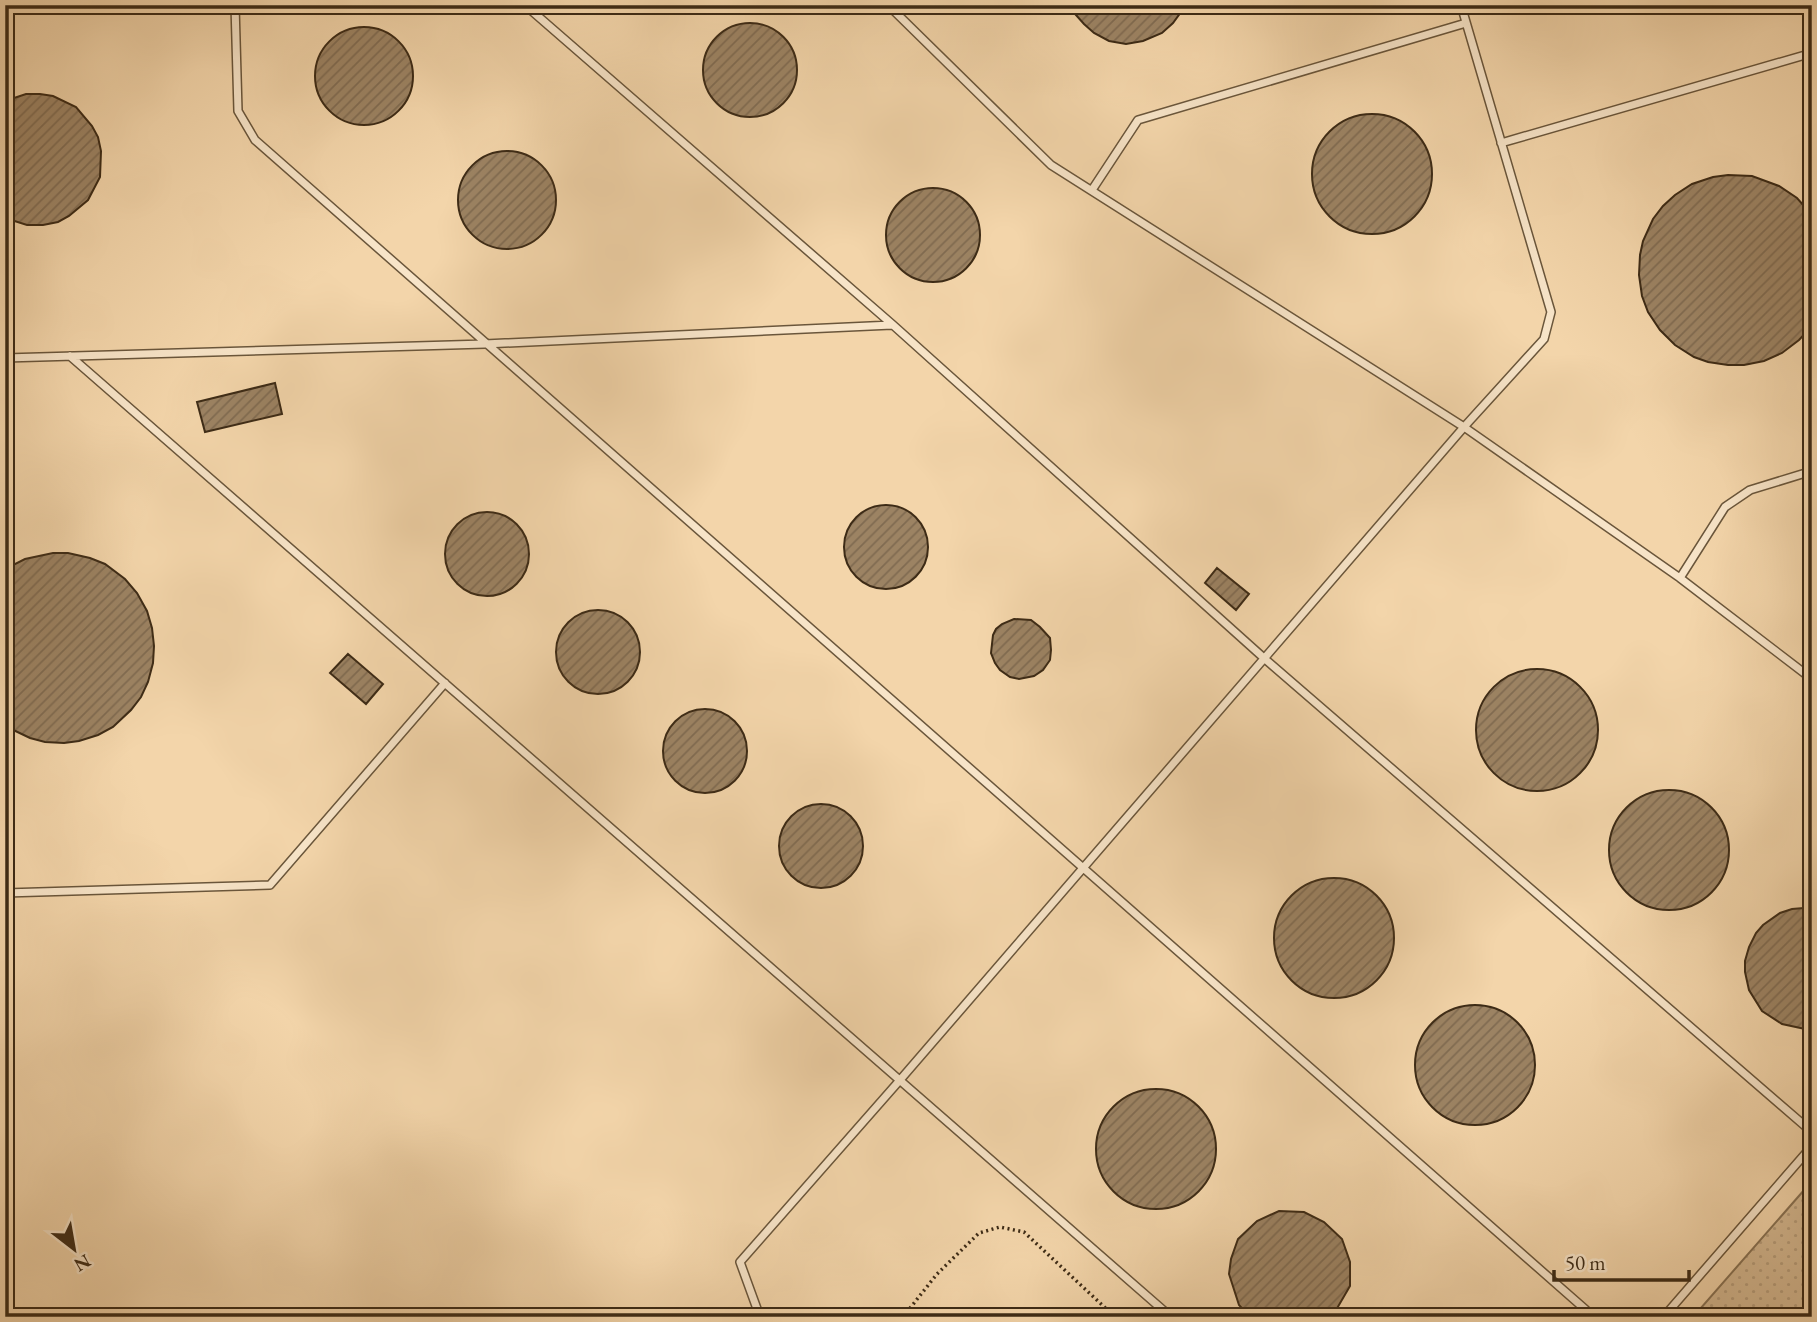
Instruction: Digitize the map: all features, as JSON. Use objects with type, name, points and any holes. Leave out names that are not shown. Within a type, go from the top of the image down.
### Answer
[{"type":"lane","points":[[235,5],[238,111],[255,140],[1586,1310],[1588,1317]]},
{"type":"lane","points":[[525,5],[893,325],[1265,659],[1812,1132]]},
{"type":"lane","points":[[888,5],[1051,165],[1464,427],[1680,578],[1812,679]]},
{"type":"lane","points":[[760,1317],[740,1262],[1464,427],[1544,339],[1551,312],[1461,5]]},
{"type":"lane","points":[[1092,190],[1138,120],[1466,23]]},
{"type":"lane","points":[[1502,143],[1812,53]]},
{"type":"lane","points":[[5,358],[485,344],[893,325]]},
{"type":"lane","points":[[70,355],[1171,1317]]},
{"type":"lane","points":[[1680,578],[1725,507],[1750,490],[1812,471]]},
{"type":"lane","points":[[5,893],[270,886],[445,683]]},
{"type":"lane","points":[[1660,1317],[1667,1313],[1812,1146]]},
{"type":"path","points":[[903,1317],[937,1274],[979,1233],[1000,1227],[1024,1232],[1115,1317]]},
{"type":"shaded area","points":[[1812,1181],[1812,1317],[1693,1317]]},
{"type":"building","points":[[1067,5],[1186,5],[1162,33],[1126,44],[1109,41],[1094,33]]},
{"type":"building","points":[[741,23],[759,23],[784,36],[794,52],[797,70],[794,88],[784,104],[759,117],[741,117],[716,104],[703,79],[703,61],[716,36]]},
{"type":"building","points":[[364,27],[383,30],[399,41],[410,57],[413,76],[410,95],[399,111],[383,122],[364,125],[345,122],[329,111],[318,95],[315,76],[318,57],[329,41],[345,30]]},
{"type":"building","points":[[26,94],[53,96],[76,107],[92,126],[101,151],[100,177],[88,200],[69,216],[43,225],[27,225],[5,218],[5,101]]},
{"type":"building","points":[[1372,114],[1395,118],[1415,131],[1428,151],[1432,174],[1428,197],[1415,217],[1395,230],[1372,234],[1349,230],[1329,217],[1316,197],[1312,174],[1316,151],[1329,131],[1349,118]]},
{"type":"building","points":[[507,151],[526,155],[541,166],[552,181],[556,200],[552,219],[541,234],[526,245],[507,249],[488,245],[473,234],[462,219],[458,200],[462,181],[473,166],[488,155]]},
{"type":"building","points":[[1728,175],[1752,176],[1779,186],[1797,198],[1812,215],[1812,326],[1782,353],[1764,361],[1744,365],[1708,362],[1675,345],[1660,330],[1648,312],[1639,275],[1643,241],[1653,219],[1663,206],[1692,184]]},
{"type":"building","points":[[933,188],[951,192],[966,202],[976,217],[980,235],[976,253],[966,268],[951,278],[933,282],[915,278],[900,268],[890,253],[886,235],[890,217],[900,202],[915,192]]},
{"type":"building","points":[[275,383],[282,414],[205,432],[197,402]]},
{"type":"building","points":[[886,505],[902,508],[916,517],[925,531],[928,547],[925,563],[916,577],[902,586],[886,589],[870,586],[856,577],[847,563],[844,547],[847,531],[856,517],[870,508]]},
{"type":"building","points":[[487,512],[503,515],[517,524],[526,538],[529,554],[526,570],[517,584],[503,593],[487,596],[471,593],[457,584],[448,570],[445,554],[448,538],[457,524],[471,515]]},
{"type":"building","points":[[53,553],[90,558],[105,564],[125,579],[147,611],[154,646],[148,682],[131,710],[113,727],[98,735],[64,743],[30,738],[5,726],[5,569],[25,559]]},
{"type":"building","points":[[1217,568],[1249,594],[1236,610],[1205,583]]},
{"type":"building","points":[[598,610],[614,613],[628,622],[637,636],[640,652],[637,668],[628,682],[614,691],[598,694],[582,691],[568,682],[559,668],[556,652],[559,636],[568,622],[582,613]]},
{"type":"building","points":[[1014,619],[1031,620],[1050,638],[1050,660],[1043,670],[1034,676],[1019,679],[1010,677],[1000,670],[991,653],[996,629]]},
{"type":"building","points":[[348,654],[383,684],[366,704],[330,673]]},
{"type":"building","points":[[1537,669],[1560,674],[1580,687],[1593,707],[1598,730],[1593,753],[1580,773],[1560,786],[1537,791],[1514,786],[1494,773],[1481,753],[1476,730],[1481,707],[1494,687],[1514,674]]},
{"type":"building","points":[[705,709],[721,712],[735,721],[744,735],[747,751],[744,767],[735,781],[721,790],[705,793],[689,790],[675,781],[666,767],[663,751],[666,735],[675,721],[689,712]]},
{"type":"building","points":[[1669,790],[1692,794],[1712,807],[1725,827],[1729,850],[1725,873],[1712,893],[1692,906],[1669,910],[1646,906],[1626,893],[1613,873],[1609,850],[1613,827],[1626,807],[1646,794]]},
{"type":"building","points":[[813,804],[829,804],[845,811],[856,822],[863,838],[860,862],[851,876],[829,888],[813,888],[797,881],[786,870],[779,854],[779,838],[786,822],[797,811]]},
{"type":"building","points":[[1334,878],[1357,882],[1377,895],[1390,915],[1394,938],[1390,961],[1377,981],[1357,994],[1334,998],[1311,994],[1291,981],[1278,961],[1274,938],[1278,915],[1291,895],[1311,882]]},
{"type":"building","points":[[1812,908],[1812,1029],[1805,1029],[1782,1024],[1762,1011],[1749,990],[1745,961],[1756,933],[1763,925],[1780,913]]},
{"type":"building","points":[[1475,1005],[1498,1009],[1518,1022],[1531,1042],[1535,1065],[1531,1088],[1518,1108],[1498,1121],[1475,1125],[1452,1121],[1432,1108],[1419,1088],[1415,1065],[1419,1042],[1432,1022],[1452,1009]]},
{"type":"building","points":[[1156,1089],[1179,1093],[1199,1106],[1212,1126],[1216,1149],[1212,1172],[1199,1192],[1179,1205],[1156,1209],[1133,1205],[1113,1192],[1100,1172],[1096,1149],[1100,1126],[1113,1106],[1133,1093]]},
{"type":"building","points":[[1279,1211],[1304,1212],[1324,1222],[1342,1239],[1350,1262],[1350,1286],[1332,1317],[1250,1317],[1239,1305],[1229,1274],[1238,1239],[1257,1221]]}]
